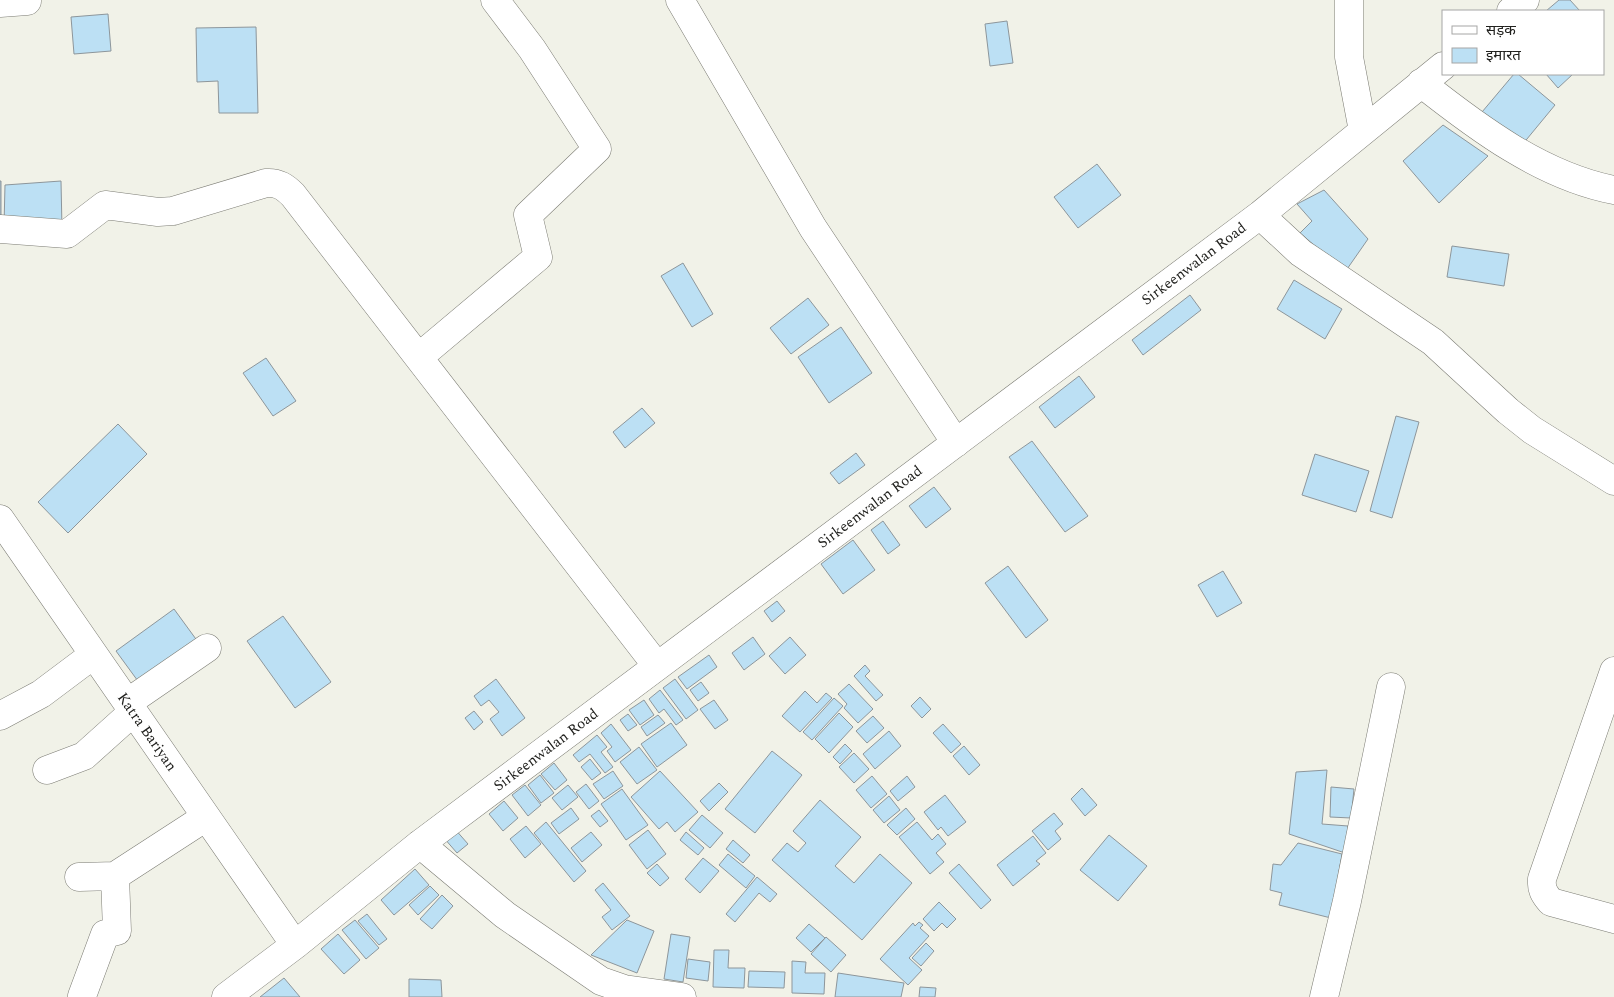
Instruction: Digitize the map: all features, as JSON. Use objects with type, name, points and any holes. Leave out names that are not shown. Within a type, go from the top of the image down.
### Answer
[{"type":"street","points":[[419,357],[538,257],[528,215],[596,149],[532,49],[495,0]]},
{"type":"street","points":[[680,0],[812,228],[956,443]]},
{"type":"street","points":[[1348,0],[1349,57],[1363,131]]},
{"type":"street","points":[[1512,10],[1526,0]]},
{"type":"street","points":[[0,3],[28,1]]},
{"type":"street","name":"Sirkeenwalan Road","points":[[226,997],[295,945],[420,844],[1260,215],[1442,67]]},
{"type":"street","points":[[1421,83],[1466,118],[1528,156],[1573,179],[1614,190]]},
{"type":"street","points":[[0,229],[67,234],[105,205],[158,212],[173,211],[266,183],[274,182],[286,187],[657,666]]},
{"type":"street","points":[[1260,215],[1301,253],[1433,342],[1508,412],[1532,430],[1614,481]]},
{"type":"street","name":"Katra Bariyan","points":[[0,519],[295,945]]},
{"type":"street","points":[[47,770],[84,756],[130,708],[207,648]]},
{"type":"street","points":[[0,716],[41,694],[93,655]]},
{"type":"street","points":[[1614,671],[1542,879],[1542,887],[1544,895],[1551,902],[1614,919]]},
{"type":"street","points":[[1324,997],[1347,901],[1391,686]]},
{"type":"street","points":[[79,877],[116,876],[206,817]]},
{"type":"street","points":[[420,844],[505,915],[599,989],[624,989],[682,997]]},
{"type":"street","points":[[82,996],[105,934],[117,931],[116,876]]},
{"type":"building","points":[[1559,0],[1570,0],[1579,10],[1547,10]]},
{"type":"building","points":[[108,14],[111,51],[74,54],[71,17]]},
{"type":"building","points":[[1007,21],[1013,63],[990,66],[985,24]]},
{"type":"building","points":[[256,27],[258,113],[219,113],[218,81],[197,82],[196,28]]},
{"type":"building","points":[[1513,75],[1519,75],[1555,105],[1522,145],[1482,112]]},
{"type":"building","points":[[1547,75],[1572,75],[1558,88]]},
{"type":"building","points":[[1443,125],[1488,156],[1439,203],[1403,161]]},
{"type":"building","points":[[1097,164],[1121,195],[1078,228],[1054,197]]},
{"type":"building","points":[[1,181],[1,223],[0,223]]},
{"type":"building","points":[[61,181],[62,229],[4,226],[5,185]]},
{"type":"building","points":[[1324,190],[1368,239],[1345,272],[1300,233],[1312,221],[1297,204]]},
{"type":"building","points":[[1452,246],[1509,254],[1504,286],[1447,277]]},
{"type":"building","points":[[683,263],[713,314],[692,327],[661,276]]},
{"type":"building","points":[[1294,280],[1342,309],[1325,339],[1277,309]]},
{"type":"building","points":[[1190,295],[1201,310],[1143,355],[1132,340]]},
{"type":"building","points":[[808,298],[829,325],[791,354],[770,328]]},
{"type":"building","points":[[841,327],[872,373],[829,403],[798,357]]},
{"type":"building","points":[[266,358],[296,401],[273,416],[243,373]]},
{"type":"building","points":[[1079,376],[1095,397],[1055,428],[1039,407]]},
{"type":"building","points":[[642,408],[655,423],[625,448],[613,432]]},
{"type":"building","points":[[1396,416],[1419,422],[1392,518],[1370,511]]},
{"type":"building","points":[[118,424],[147,454],[68,533],[38,502]]},
{"type":"building","points":[[1032,441],[1088,516],[1065,532],[1009,457]]},
{"type":"building","points":[[856,453],[865,465],[839,484],[830,473]]},
{"type":"building","points":[[1315,454],[1369,471],[1356,512],[1302,495]]},
{"type":"building","points":[[934,487],[951,509],[926,528],[909,506]]},
{"type":"building","points":[[883,521],[900,545],[888,554],[871,530]]},
{"type":"building","points":[[853,540],[875,570],[843,594],[821,564]]},
{"type":"building","points":[[1008,566],[1048,620],[1026,638],[985,583]]},
{"type":"building","points":[[1223,571],[1242,603],[1217,617],[1198,585]]},
{"type":"building","points":[[777,601],[785,611],[772,622],[764,611]]},
{"type":"building","points":[[174,609],[201,646],[143,688],[116,651]]},
{"type":"building","points":[[283,616],[331,682],[295,708],[247,641]]},
{"type":"building","points":[[753,637],[765,654],[744,670],[732,653]]},
{"type":"building","points":[[790,637],[806,655],[785,674],[769,656]]},
{"type":"building","points":[[709,655],[717,667],[687,689],[678,677]]},
{"type":"building","points":[[865,665],[870,671],[865,676],[883,695],[876,701],[854,676]]},
{"type":"building","points":[[496,679],[525,718],[502,736],[490,719],[499,712],[489,700],[481,706],[474,696]]},
{"type":"building","points":[[675,679],[698,710],[686,719],[663,688]]},
{"type":"building","points":[[701,682],[709,693],[698,701],[690,690]]},
{"type":"building","points":[[849,684],[873,709],[858,723],[844,708],[847,704],[838,694]]},
{"type":"building","points":[[660,690],[683,720],[676,725],[664,709],[659,713],[649,699]]},
{"type":"building","points":[[805,691],[817,703],[826,693],[832,698],[800,732],[782,716]]},
{"type":"building","points":[[920,697],[931,709],[922,718],[911,706]]},
{"type":"building","points":[[834,698],[843,706],[812,740],[803,732]]},
{"type":"building","points":[[644,700],[654,715],[640,725],[629,710]]},
{"type":"building","points":[[714,700],[728,720],[715,729],[700,709]]},
{"type":"building","points":[[474,711],[483,722],[474,730],[465,718]]},
{"type":"building","points":[[839,713],[853,727],[829,753],[815,739]]},
{"type":"building","points":[[628,714],[637,725],[628,731],[620,720]]},
{"type":"building","points":[[658,715],[665,723],[647,736],[641,727]]},
{"type":"building","points":[[873,716],[884,728],[867,743],[856,731]]},
{"type":"building","points":[[671,723],[687,745],[657,767],[641,744]]},
{"type":"building","points":[[611,724],[631,750],[615,762],[607,751],[612,747],[601,733]]},
{"type":"building","points":[[943,724],[961,744],[951,753],[933,733]]},
{"type":"building","points":[[889,731],[901,746],[875,769],[863,754]]},
{"type":"building","points":[[597,735],[607,747],[601,752],[613,767],[605,773],[590,754],[579,762],[573,755]]},
{"type":"building","points":[[845,744],[852,751],[840,764],[833,757]]},
{"type":"building","points":[[964,746],[980,765],[969,775],[953,756]]},
{"type":"building","points":[[639,747],[657,770],[637,784],[620,762]]},
{"type":"building","points":[[772,751],[802,775],[755,833],[725,809]]},
{"type":"building","points":[[854,753],[869,769],[854,783],[839,767]]},
{"type":"building","points":[[590,759],[601,773],[592,780],[581,767]]},
{"type":"building","points":[[554,763],[567,780],[555,790],[541,774]]},
{"type":"building","points":[[1327,770],[1322,824],[1348,826],[1345,853],[1289,834],[1296,772]]},
{"type":"building","points":[[613,771],[623,786],[604,799],[593,784]]},
{"type":"building","points":[[660,771],[698,812],[675,832],[667,822],[659,829],[631,797]]},
{"type":"building","points":[[540,775],[554,793],[541,803],[528,785]]},
{"type":"building","points":[[872,776],[887,794],[871,808],[856,790]]},
{"type":"building","points":[[907,776],[915,787],[898,801],[890,791]]},
{"type":"building","points":[[719,783],[728,792],[709,811],[700,801]]},
{"type":"building","points":[[586,784],[599,801],[589,809],[576,792]]},
{"type":"building","points":[[525,785],[541,805],[528,816],[512,795]]},
{"type":"building","points":[[568,785],[578,797],[562,810],[552,798]]},
{"type":"building","points":[[1331,787],[1354,789],[1351,818],[1330,817]]},
{"type":"building","points":[[1082,788],[1097,805],[1085,816],[1071,799]]},
{"type":"building","points":[[622,789],[648,825],[626,840],[601,804]]},
{"type":"building","points":[[945,795],[966,822],[948,836],[941,827],[938,830],[924,812]]},
{"type":"building","points":[[889,796],[900,810],[884,823],[873,810]]},
{"type":"building","points":[[820,800],[861,837],[835,866],[854,883],[880,854],[912,883],[862,940],[772,860],[787,843],[798,852],[806,843],[793,831]]},
{"type":"building","points":[[504,801],[518,818],[503,831],[489,814]]},
{"type":"building","points":[[571,808],[579,819],[559,834],[551,823]]},
{"type":"building","points":[[906,808],[915,819],[897,835],[887,825]]},
{"type":"building","points":[[599,810],[608,821],[600,827],[591,816]]},
{"type":"building","points":[[1054,813],[1063,824],[1055,831],[1061,839],[1048,850],[1032,831]]},
{"type":"building","points":[[702,815],[723,833],[710,848],[689,830]]},
{"type":"building","points":[[546,822],[586,871],[574,882],[534,833]]},
{"type":"building","points":[[917,822],[932,840],[938,834],[946,844],[936,853],[944,862],[930,874],[899,837]]},
{"type":"building","points":[[526,826],[541,844],[525,858],[510,839]]},
{"type":"building","points":[[454,828],[468,844],[457,853],[444,838]]},
{"type":"building","points":[[648,830],[666,854],[647,869],[629,845]]},
{"type":"building","points":[[591,832],[602,845],[582,862],[571,848]]},
{"type":"building","points":[[686,832],[704,848],[698,855],[680,840]]},
{"type":"building","points":[[1109,835],[1147,866],[1118,901],[1080,870]]},
{"type":"building","points":[[1033,836],[1046,853],[1036,861],[1040,864],[1013,886],[997,865]]},
{"type":"building","points":[[733,840],[750,855],[743,863],[726,849]]},
{"type":"building","points":[[1298,843],[1342,854],[1331,918],[1279,905],[1282,893],[1270,890],[1273,864],[1281,865]]},
{"type":"building","points":[[728,854],[755,876],[746,888],[719,865]]},
{"type":"building","points":[[703,858],[719,871],[700,893],[685,879]]},
{"type":"building","points":[[657,864],[669,878],[660,886],[647,873]]},
{"type":"building","points":[[959,864],[991,900],[981,909],[949,873]]},
{"type":"building","points":[[415,869],[429,885],[394,915],[381,900]]},
{"type":"building","points":[[757,877],[777,894],[770,902],[759,893],[735,922],[726,914]]},
{"type":"building","points":[[603,883],[630,916],[612,930],[602,917],[611,910],[595,890]]},
{"type":"building","points":[[430,886],[439,895],[418,915],[409,905]]},
{"type":"building","points":[[442,895],[453,906],[432,929],[420,919]]},
{"type":"building","points":[[939,902],[956,919],[947,928],[942,923],[934,931],[923,919]]},
{"type":"building","points":[[367,914],[387,939],[379,945],[358,921]]},
{"type":"building","points":[[355,920],[379,948],[366,959],[342,930]]},
{"type":"building","points":[[627,920],[654,931],[637,973],[591,955]]},
{"type":"building","points":[[919,922],[923,925],[920,928],[929,936],[909,958],[922,970],[908,985],[880,959],[913,923],[915,926]]},
{"type":"building","points":[[809,924],[825,938],[811,952],[796,938]]},
{"type":"building","points":[[338,934],[360,960],[344,974],[321,949]]},
{"type":"building","points":[[671,934],[690,937],[683,982],[664,979]]},
{"type":"building","points":[[826,937],[846,955],[831,972],[811,954]]},
{"type":"building","points":[[926,943],[934,951],[921,966],[912,958]]},
{"type":"building","points":[[714,950],[729,950],[728,968],[745,968],[744,988],[713,987]]},
{"type":"building","points":[[688,959],[710,962],[708,981],[686,978]]},
{"type":"building","points":[[792,961],[806,962],[805,973],[825,973],[824,994],[792,993]]},
{"type":"building","points":[[749,971],[785,972],[784,988],[748,987]]},
{"type":"building","points":[[838,973],[904,983],[901,997],[835,997]]},
{"type":"building","points":[[284,978],[300,997],[260,997]]},
{"type":"building","points":[[409,979],[441,980],[442,997],[409,997]]},
{"type":"building","points":[[920,987],[936,988],[935,997],[919,997]]}]
